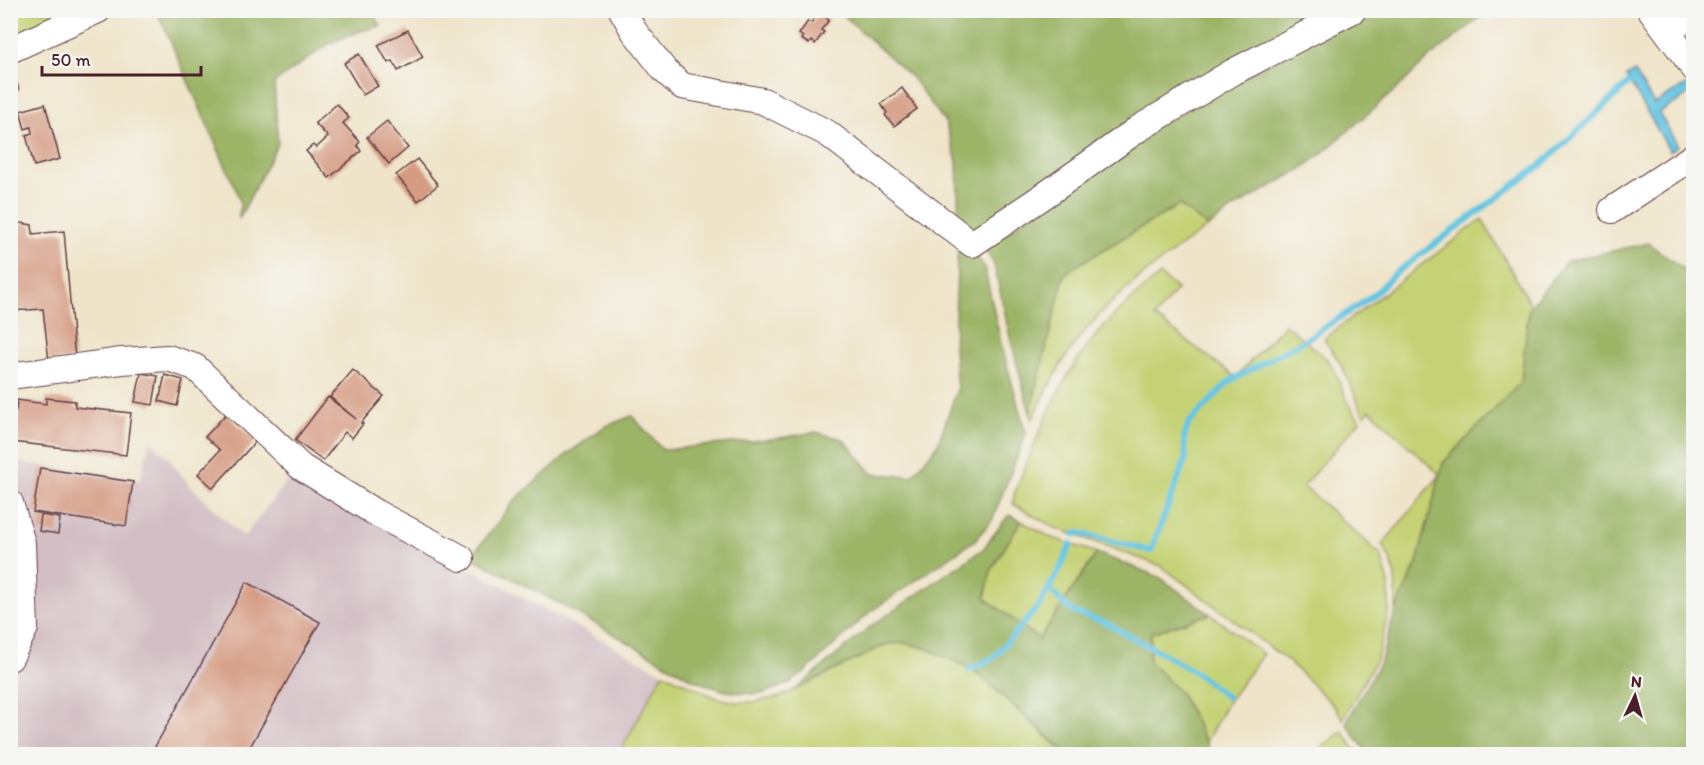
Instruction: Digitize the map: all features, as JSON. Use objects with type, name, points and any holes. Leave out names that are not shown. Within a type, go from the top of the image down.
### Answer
[{"type":"street","points":[[10,50],[98,10]]},
{"type":"street","points":[[622,10],[634,31],[666,71],[682,86],[763,101],[827,133],[972,244],[1048,194],[1138,129],[1233,72],[1353,10]]},
{"type":"street","points":[[1694,15],[1659,20],[1694,68]]},
{"type":"street","points":[[1612,210],[1694,156]]},
{"type":"street","points":[[10,376],[168,358],[195,368],[301,467],[376,513],[462,558]]},
{"type":"street","points":[[10,503],[22,543],[25,628],[10,658]]},
{"type":"shaded area","points":[[150,441],[166,455],[189,485],[245,536],[293,473],[663,673],[619,754],[11,754],[10,682],[38,627],[32,544],[11,461],[140,480]]},
{"type":"green space","points":[[11,11],[59,11],[64,22],[11,45]]},
{"type":"green space","points":[[157,11],[372,11],[381,26],[360,31],[330,43],[274,83],[278,143],[239,219],[240,202],[236,190]]},
{"type":"green space","points":[[839,11],[1344,11],[974,233],[959,224],[957,161],[945,122],[912,78]]},
{"type":"green space","points":[[1362,11],[1487,11],[1429,58],[1401,85],[1303,168],[1234,208],[1208,227],[1179,205],[1064,275],[1030,413],[994,264],[985,250],[1110,153]]},
{"type":"green space","points":[[1179,205],[1208,227],[1153,267],[1100,314],[1066,356],[1032,420],[1030,413],[1064,275]]},
{"type":"green space","points":[[1482,219],[1531,305],[1521,382],[1443,463],[1440,475],[1370,410],[1364,416],[1342,366],[1324,339]]},
{"type":"green space","points":[[958,242],[976,256],[984,266],[1001,343],[1026,434],[992,520],[975,540],[870,612],[804,673],[790,683],[764,693],[753,694],[726,691],[694,680],[568,608],[471,557],[515,500],[566,455],[604,427],[632,416],[663,450],[780,438],[815,432],[843,439],[873,474],[912,476],[937,446],[957,390],[954,349]]},
{"type":"green space","points":[[1648,243],[1683,269],[1693,265],[1693,754],[1368,754],[1346,723],[1381,660],[1396,610],[1417,563],[1443,463],[1521,382],[1529,308],[1567,261]]},
{"type":"green space","points":[[1160,275],[1177,289],[1155,317],[1236,377],[1285,324],[1326,358],[1334,369],[1348,403],[1360,421],[1303,486],[1381,555],[1389,583],[1389,612],[1377,658],[1343,719],[1336,708],[1288,661],[1161,566],[1056,528],[1013,504],[1014,495],[1041,429],[1074,366],[1102,328]]},
{"type":"green space","points":[[1440,475],[1417,563],[1396,610],[1395,576],[1387,552],[1382,545]]},
{"type":"green space","points":[[1010,515],[1021,521],[991,570],[985,598],[1039,639],[1097,553],[1159,577],[1210,614],[1151,633],[1149,661],[1181,694],[1212,754],[1068,754],[974,670],[928,649],[905,643],[887,644],[795,690],[871,626],[983,549]]},
{"type":"green space","points":[[1021,521],[1050,537],[1097,553],[1039,639],[985,598],[991,570]]},
{"type":"green space","points":[[1210,614],[1263,654],[1227,703],[1206,742],[1181,694],[1149,661],[1151,633]]},
{"type":"green space","points":[[905,643],[928,649],[974,670],[1060,749],[1056,754],[619,754],[663,673],[717,698],[736,702],[754,702],[780,697],[887,644]]},
{"type":"green space","points":[[1342,731],[1358,754],[1314,754]]},
{"type":"water","points":[[1635,72],[1654,104],[1693,81],[1693,92],[1659,113],[1678,146],[1670,151],[1626,76]]},
{"type":"building","points":[[819,12],[829,20],[821,30],[824,32],[815,44],[811,41],[809,44],[801,39],[803,37],[799,34],[808,21],[811,23]]},
{"type":"building","points":[[408,30],[423,57],[398,71],[393,61],[388,63],[378,45]]},
{"type":"building","points":[[359,54],[378,86],[363,95],[344,63]]},
{"type":"building","points":[[13,70],[19,90],[10,93],[10,71]]},
{"type":"building","points":[[902,88],[917,109],[894,126],[885,115],[887,113],[881,104]]},
{"type":"building","points":[[45,104],[60,159],[34,166],[26,135],[32,133],[31,127],[25,129],[20,111]]},
{"type":"building","points":[[337,104],[349,118],[343,123],[360,142],[357,145],[361,151],[329,178],[306,151],[313,145],[316,148],[328,137],[315,123]]},
{"type":"building","points":[[387,121],[408,148],[389,164],[367,137]]},
{"type":"building","points":[[417,159],[438,185],[418,201],[396,175]]},
{"type":"building","points":[[10,221],[32,225],[33,234],[64,231],[75,359],[49,361],[43,309],[10,311]]},
{"type":"building","points":[[353,370],[384,396],[361,423],[363,424],[352,438],[345,432],[323,461],[295,440],[328,397],[356,419],[330,397]]},
{"type":"building","points":[[141,373],[158,376],[153,405],[135,402]]},
{"type":"building","points":[[165,375],[183,380],[177,406],[159,401]]},
{"type":"building","points":[[46,398],[75,401],[75,407],[131,413],[126,455],[12,442],[10,410],[16,410],[17,400],[46,404]]},
{"type":"building","points":[[226,414],[256,441],[213,488],[198,474],[220,450],[205,437]]},
{"type":"building","points":[[40,468],[133,482],[126,526],[33,512]]},
{"type":"building","points":[[41,515],[60,518],[58,534],[39,531]]},
{"type":"building","points":[[247,582],[320,622],[246,754],[151,754]]},
{"type":"waterway","points":[[1074,534],[1080,533],[1151,551],[1186,458],[1184,438],[1189,423],[1230,381],[1300,343],[1358,306],[1379,290],[1393,275],[1541,165],[1633,79],[1634,81]]},
{"type":"waterway","points":[[968,670],[995,656],[1039,606],[1071,544]]},
{"type":"waterway","points":[[1049,589],[1076,613],[1104,622],[1162,653],[1195,672],[1227,697]]}]
